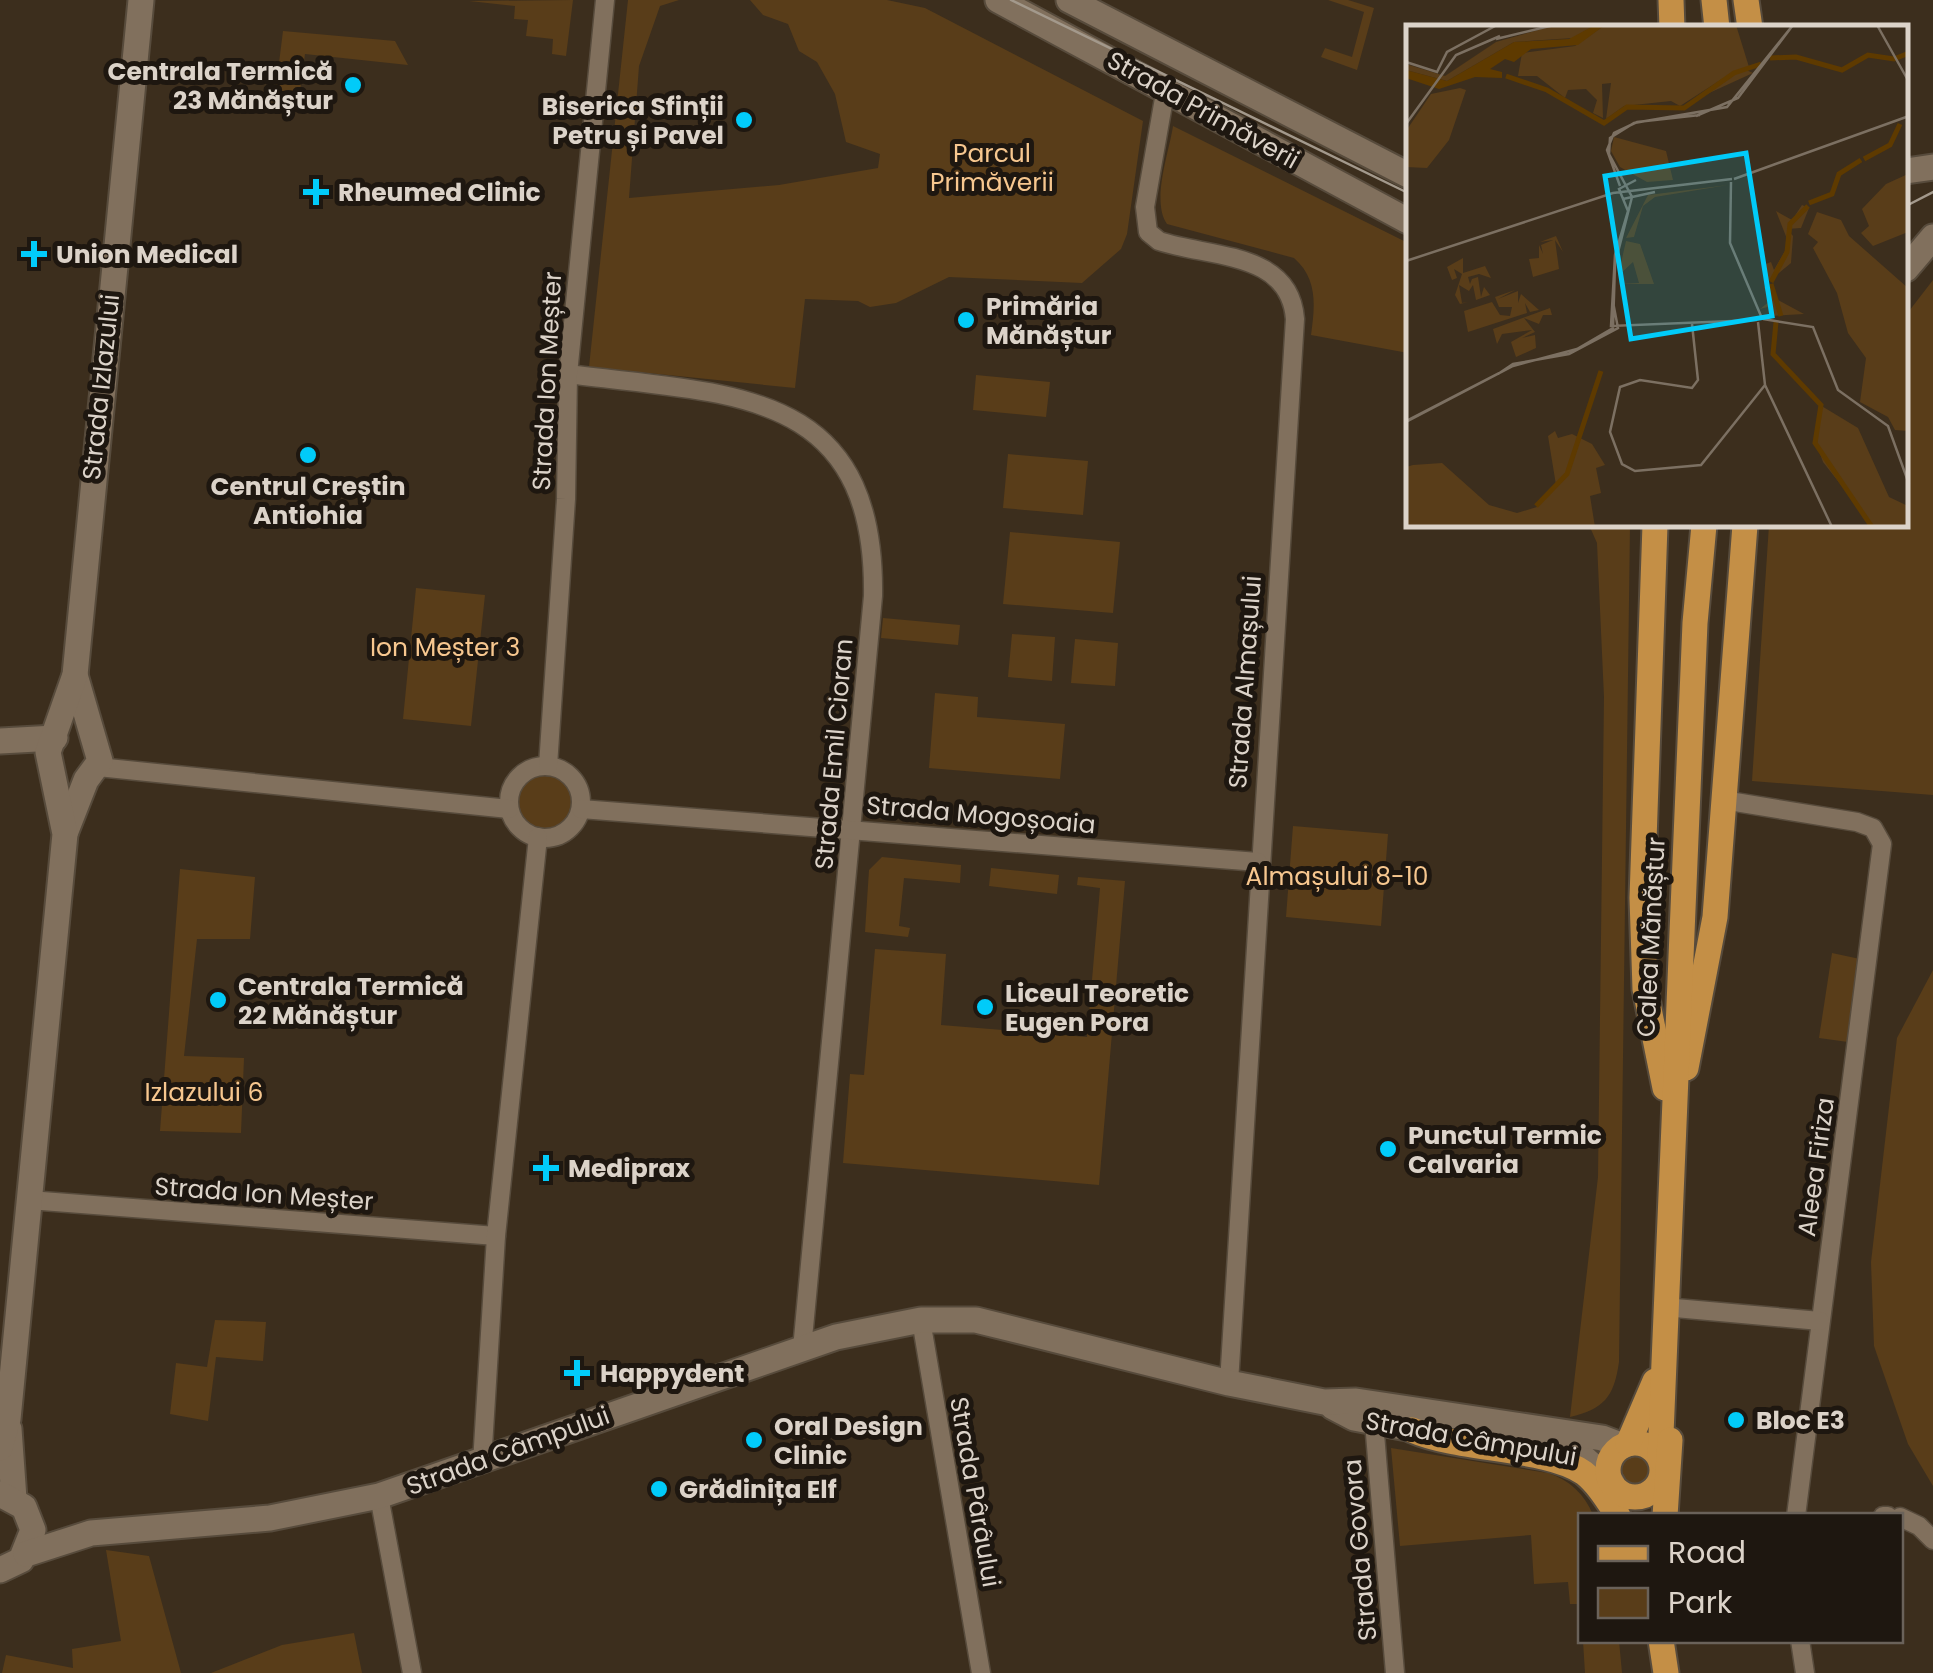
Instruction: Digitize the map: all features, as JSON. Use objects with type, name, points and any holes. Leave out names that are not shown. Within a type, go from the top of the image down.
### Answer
[{"type":"main road","name":"Strada Izlazului","points":[[0,1448],[8,1419],[65,834],[48,752],[75,676],[141,0]]},
{"type":"main road","name":"Strada Izlazului","points":[[138,40],[157,0]]},
{"type":"main road","name":"Strada Primăverii","points":[[998,0],[1166,87],[1337,186],[1406,220]]},
{"type":"main road","name":"Strada Primăverii","points":[[1069,0],[1406,174]]},
{"type":"main road","points":[[1671,0],[1672,25]]},
{"type":"main road","points":[[1714,0],[1717,25]]},
{"type":"main road","points":[[1746,0],[1750,25]]},
{"type":"main road","points":[[1908,172],[1933,167]]},
{"type":"main road","points":[[1908,267],[1933,237]]},
{"type":"main road","points":[[1655,528],[1645,989],[1672,1126]]},
{"type":"main road","name":"Calea Mănăștur","points":[[1656,1513],[1656,1487],[1662,1473],[1663,1329],[1704,528]]},
{"type":"main road","points":[[1672,1126],[1708,964],[1745,528]]},
{"type":"main road","name":"Strada Izlazului","points":[[65,834],[101,754],[92,737],[75,676]]},
{"type":"main road","points":[[2,742],[56,737],[79,730],[92,737]]},
{"type":"main road","points":[[2,742],[70,782],[92,773]]},
{"type":"main road","name":"Strada Câmpului","points":[[8,1570],[91,1533],[270,1518],[379,1496],[802,1348],[920,1320],[976,1320],[1016,1328],[1229,1383],[1324,1402],[1356,1401],[1602,1438],[1625,1445]]},
{"type":"main road","points":[[1663,1329],[1670,1432],[1665,1513]]},
{"type":"main road","name":"Calea Mănăștur","points":[[1614,1486],[1610,1462],[1644,1416],[1663,1329]]},
{"type":"main road","name":"Strada Câmpului","points":[[1324,1402],[1354,1418],[1570,1454],[1590,1462],[1614,1486]]},
{"type":"main road","name":"Strada Izlazului","points":[[8,1419],[15,1504],[32,1543],[8,1570]]},
{"type":"main road","points":[[1412,1430],[1438,1441],[1570,1465],[1592,1480],[1616,1513]]},
{"type":"main road","points":[[1625,1445],[1646,1445],[1660,1458]]},
{"type":"main road","points":[[1614,1486],[1634,1496],[1656,1487]]},
{"type":"main road","points":[[1614,1486],[1628,1513]]},
{"type":"main road","name":"Strada Câmpului","points":[[15,1504],[91,1533]]},
{"type":"main road","points":[[1661,1643],[1666,1673]]},
{"type":"street","name":"Strada Ion Meșter","points":[[548,766],[566,499],[568,374],[605,0]]},
{"type":"street","name":"Strada Almașului","points":[[1166,87],[1145,206],[1148,232],[1171,245],[1252,263],[1280,276],[1290,293],[1294,319],[1229,1383]]},
{"type":"street","name":"Strada Emil Cioran","points":[[568,374],[748,398],[790,416],[839,460],[868,530],[873,565],[853,830],[802,1348]]},
{"type":"street","points":[[548,766],[566,772],[578,784],[581,809],[563,834],[538,837],[517,824],[509,809],[511,790],[520,776],[548,766]]},
{"type":"street","points":[[92,773],[509,809]]},
{"type":"street","name":"Aleea Firiza","points":[[1723,800],[1873,828],[1882,844],[1796,1513]]},
{"type":"street","name":"Strada Mogoșoaia","points":[[581,809],[1258,862]]},
{"type":"street","points":[[482,1463],[496,1236],[538,837]]},
{"type":"street","name":"Strada Ion Meșter","points":[[29,1200],[496,1236]]},
{"type":"street","name":"Strada Pârâului","points":[[920,1320],[981,1673]]},
{"type":"street","points":[[1663,1329],[1820,1321]]},
{"type":"street","name":"Strada Govora","points":[[1374,1422],[1395,1673]]},
{"type":"street","points":[[379,1496],[412,1673]]},
{"type":"street","points":[[1903,1518],[1933,1540]]},
{"type":"street","points":[[1800,1643],[1805,1673]]},
{"type":"green space","points":[[573,0],[566,56],[552,54],[553,39],[526,36],[528,20],[514,19],[515,6],[469,1]]},
{"type":"green space","name":"Parcul Primăverii","points":[[628,0],[679,0],[660,6],[639,66],[629,198],[779,185],[878,168],[880,154],[846,142],[835,94],[817,62],[799,51],[788,24],[763,15],[750,0],[887,0],[925,8],[1143,121],[1127,234],[1121,249],[1082,283],[949,277],[896,303],[870,307],[858,301],[805,299],[795,388],[589,367]]},
{"type":"green space","points":[[1328,0],[1348,0],[1374,8],[1357,70],[1321,57],[1325,48],[1352,57],[1364,12]]},
{"type":"green space","points":[[283,31],[395,41],[408,65],[305,54],[298,106],[274,103]]},
{"type":"green space","points":[[1173,126],[1406,242],[1406,353],[1311,335],[1314,303],[1311,284],[1302,266],[1294,258],[1167,224],[1161,203],[1162,177]]},
{"type":"green space","points":[[1933,280],[1933,795],[1752,781],[1769,528],[1908,528],[1908,312]]},
{"type":"green space","points":[[976,375],[1050,382],[1046,417],[973,410]]},
{"type":"green space","points":[[1008,454],[1088,461],[1083,515],[1003,508]]},
{"type":"green space","points":[[1590,528],[1630,528],[1619,1362],[1605,1400],[1570,1417],[1598,1177],[1604,697],[1597,543]]},
{"type":"green space","points":[[1010,532],[1120,542],[1113,613],[1003,604]]},
{"type":"green space","name":"Ion Meșter 3","points":[[416,588],[485,595],[471,726],[403,719]]},
{"type":"green space","points":[[883,618],[960,625],[958,645],[881,638]]},
{"type":"green space","points":[[1012,634],[1055,637],[1052,681],[1008,677]]},
{"type":"green space","points":[[1075,639],[1118,643],[1115,686],[1071,683]]},
{"type":"green space","points":[[935,693],[978,697],[977,717],[1065,724],[1060,779],[929,768]]},
{"type":"green space","points":[[545,769],[566,778],[575,799],[566,820],[545,829],[524,820],[515,799],[524,778]]},
{"type":"green space","name":"Almașului 8-10","points":[[1293,826],[1388,834],[1381,926],[1286,917]]},
{"type":"green space","points":[[882,857],[961,865],[960,883],[904,878],[899,926],[910,928],[908,937],[865,932],[869,870]]},
{"type":"green space","points":[[991,868],[1059,875],[1057,894],[989,886]]},
{"type":"green space","name":"Izlazului 6","points":[[180,869],[255,877],[250,939],[197,939],[184,1056],[244,1058],[241,1133],[160,1131]]},
{"type":"green space","points":[[1078,877],[1125,881],[1099,1185],[843,1163],[850,1074],[864,1075],[875,949],[946,954],[941,1025],[1087,1037],[1100,888],[1077,885]]},
{"type":"green space","points":[[1832,953],[1860,959],[1848,1042],[1819,1038]]},
{"type":"green space","points":[[1933,970],[1933,1486],[1908,1444],[1874,1346],[1871,1262],[1897,1038]]},
{"type":"green space","points":[[215,1320],[266,1322],[263,1361],[216,1357],[208,1421],[170,1414],[176,1363],[207,1367]]},
{"type":"green space","points":[[1391,1448],[1548,1473],[1570,1484],[1592,1513],[1578,1513],[1578,1604],[1570,1604],[1568,1582],[1534,1584],[1531,1535],[1400,1546]]},
{"type":"green space","points":[[1636,1449],[1651,1455],[1657,1470],[1651,1485],[1636,1491],[1621,1485],[1615,1470],[1621,1455]]},
{"type":"green space","points":[[106,1550],[149,1556],[181,1673],[2,1673],[6,1655],[73,1668],[72,1649],[121,1641]]},
{"type":"green space","points":[[354,1633],[362,1673],[211,1673],[282,1645]]},
{"type":"green space","points":[[1583,1643],[1619,1643],[1622,1673],[1585,1673]]},
{"type":"tram line","points":[[1011,0],[1406,192]]},
{"type":"tram line","points":[[1908,205],[1933,192]]},
{"type":"place","name":"Centrala Termică 23 Mănăștur","points":[[353,85]]},
{"type":"place","name":"Biserica Sfinții Petru și Pavel","points":[[744,120]]},
{"type":"place","name":"Rheumed Clinic","points":[[316,192]]},
{"type":"place","name":"Union Medical","points":[[34,254]]},
{"type":"place","name":"Primăria Mănăștur","points":[[966,320]]},
{"type":"place","name":"Centrul Creștin Antiohia","points":[[308,455]]},
{"type":"place","name":"Centrala Termică 22 Mănăștur","points":[[218,1000]]},
{"type":"place","name":"Liceul Teoretic Eugen Pora","points":[[985,1007]]},
{"type":"place","name":"Punctul Termic Calvaria","points":[[1388,1149]]},
{"type":"place","name":"Mediprax","points":[[546,1168]]},
{"type":"place","name":"Happydent","points":[[577,1373]]},
{"type":"place","name":"Bloc E3","points":[[1736,1420]]},
{"type":"place","name":"Oral Design Clinic","points":[[754,1440]]},
{"type":"place","name":"Grădinița Elf","points":[[659,1489]]}]
